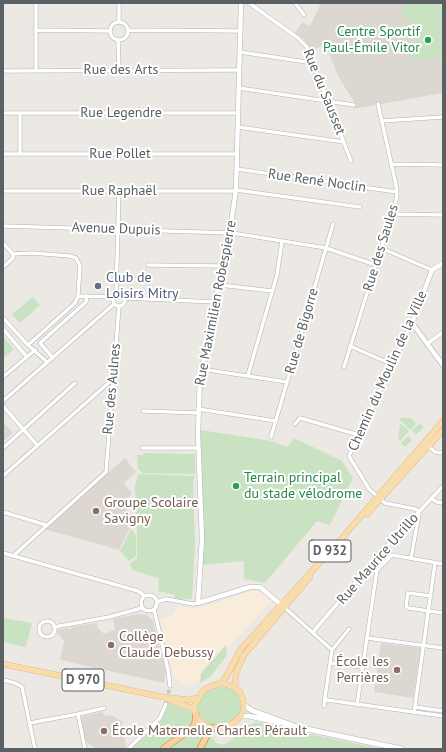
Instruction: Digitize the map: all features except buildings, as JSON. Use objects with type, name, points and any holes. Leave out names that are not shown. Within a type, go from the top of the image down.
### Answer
[{"type":"highway","points":[[163,749],[192,728],[195,724],[195,712]]},
{"type":"highway","points":[[200,749],[213,728]]},
{"type":"main road","name":"D 932","points":[[221,683],[241,649],[311,576],[443,421]]},
{"type":"main road","name":"D 932","points":[[379,497],[443,430]]},
{"type":"main road","name":"D 932","points":[[235,687],[236,674],[244,655],[283,606]]},
{"type":"main road","name":"D 970","points":[[3,664],[163,697],[189,700],[197,698]]},
{"type":"main road","points":[[241,716],[244,705],[242,696],[235,687],[221,683],[208,688],[197,698],[195,712],[201,722],[213,728],[226,727],[241,716],[249,716],[402,749]]},
{"type":"main road","name":"D 970","points":[[163,697],[195,712]]},
{"type":"main road","points":[[244,705],[251,710],[290,724]]},
{"type":"street","points":[[36,3],[36,69]]},
{"type":"street","points":[[119,3],[119,22]]},
{"type":"street","name":"Rue Maximilien Robespierre","points":[[198,604],[202,539],[198,448],[198,411],[201,369],[220,285],[230,233],[236,190],[241,3]]},
{"type":"street","name":"Rue du Sausset","points":[[249,3],[303,42],[313,63],[351,161]]},
{"type":"street","points":[[295,3],[304,15]]},
{"type":"street","points":[[110,31],[114,23],[119,22],[126,25],[128,30],[126,36],[118,40]]},
{"type":"street","points":[[36,30],[110,31]]},
{"type":"street","points":[[128,30],[241,31]]},
{"type":"street","points":[[110,31],[112,36],[118,40]]},
{"type":"street","points":[[118,40],[119,70]]},
{"type":"street","points":[[240,52],[313,63]]},
{"type":"street","name":"Rue des Arts","points":[[3,71],[36,69],[239,70]]},
{"type":"street","points":[[239,88],[354,105]]},
{"type":"street","name":"Rue des Saules","points":[[344,367],[392,214],[397,192],[378,104]]},
{"type":"street","name":"Rue Legendre","points":[[3,113],[238,113]]},
{"type":"street","points":[[20,113],[20,154]]},
{"type":"street","points":[[381,121],[443,117]]},
{"type":"street","points":[[238,127],[344,142]]},
{"type":"street","name":"Rue Pollet","points":[[3,154],[237,154]]},
{"type":"street","points":[[391,164],[443,165]]},
{"type":"street","name":"Rue René Noclin","points":[[237,169],[397,192]]},
{"type":"street","name":"Rue Raphaël","points":[[3,191],[236,190],[360,207]]},
{"type":"street","points":[[3,401],[114,304],[119,191]]},
{"type":"street","points":[[392,214],[443,215]]},
{"type":"street","name":"Rue de Bigorre","points":[[272,438],[333,224]]},
{"type":"street","name":"Avenue Dupuis","points":[[3,226],[230,233],[326,248],[376,265]]},
{"type":"street","points":[[248,375],[272,292],[282,241]]},
{"type":"street","points":[[3,243],[13,254]]},
{"type":"street","points":[[381,248],[432,270],[443,263]]},
{"type":"street","points":[[13,254],[32,253],[70,256],[76,258],[80,266],[78,296],[75,303],[28,345]]},
{"type":"street","points":[[3,267],[13,258],[13,254]]},
{"type":"street","points":[[148,265],[223,266]]},
{"type":"street","name":"Chemin du Moulin de la Ville","points":[[379,497],[369,489],[351,460],[350,454],[391,364],[412,323],[432,270]]},
{"type":"street","points":[[220,285],[272,292]]},
{"type":"street","points":[[78,296],[121,295],[125,298],[216,302]]},
{"type":"street","points":[[53,358],[40,343],[86,302],[87,296]]},
{"type":"street","points":[[114,304],[119,306],[124,304],[125,298]]},
{"type":"street","name":"Rue des Aulnes","points":[[46,525],[106,472],[119,306]]},
{"type":"street","points":[[3,318],[24,342],[47,362]]},
{"type":"street","points":[[412,323],[443,365]]},
{"type":"street","points":[[3,330],[27,357]]},
{"type":"street","points":[[427,344],[443,332]]},
{"type":"street","points":[[350,346],[391,364]]},
{"type":"street","points":[[3,377],[35,350]]},
{"type":"street","points":[[201,369],[287,382]]},
{"type":"street","points":[[3,476],[113,379]]},
{"type":"street","points":[[3,448],[75,383]]},
{"type":"street","points":[[3,406],[37,445]]},
{"type":"street","points":[[143,411],[198,411],[276,420]]},
{"type":"street","points":[[295,424],[300,418],[359,435]]},
{"type":"street","points":[[428,446],[436,452],[443,453]]},
{"type":"street","points":[[142,448],[198,448]]},
{"type":"street","name":"Rue Maurice Utrillo","points":[[313,632],[443,486]]},
{"type":"street","points":[[379,497],[388,504],[415,509],[420,512],[411,558]]},
{"type":"street","points":[[432,499],[443,503]]},
{"type":"street","points":[[3,512],[46,525],[13,556]]},
{"type":"street","points":[[3,553],[138,590],[145,596],[153,596],[157,602]]},
{"type":"street","points":[[357,704],[377,570],[392,555],[443,564]]},
{"type":"street","points":[[414,713],[435,562]]},
{"type":"street","points":[[371,566],[377,570]]},
{"type":"street","points":[[157,602],[166,599],[180,603],[198,604],[250,587],[260,587],[332,650]]},
{"type":"street","points":[[431,596],[409,593],[407,595],[407,607],[443,613]]},
{"type":"street","points":[[142,608],[141,602],[145,596]]},
{"type":"street","points":[[157,602],[154,610],[168,670],[170,686]]},
{"type":"street","points":[[54,627],[109,617],[142,608],[146,611],[154,610]]},
{"type":"street","points":[[44,622],[49,622],[54,627],[54,632],[48,636],[42,635],[39,631],[40,626],[44,622]]},
{"type":"street","points":[[324,706],[332,650],[349,630]]},
{"type":"street","points":[[367,638],[443,648]]},
{"type":"street","points":[[330,663],[363,667]]},
{"type":"street","points":[[3,680],[22,687],[35,749]]},
{"type":"street","points":[[325,697],[330,701],[443,716]]},
{"type":"street","points":[[128,749],[160,718],[166,704]]},
{"type":"street","points":[[414,707],[443,711]]},
{"type":"street","points":[[30,723],[104,708]]},
{"type":"street","points":[[78,714],[85,749]]},
{"type":"shaded area","points":[[321,3],[404,3],[403,21],[417,23],[410,61],[443,57],[443,93],[353,109],[354,102],[338,76],[325,44],[311,51],[304,39],[295,33],[302,22],[310,26]]},
{"type":"shaded area","points":[[3,422],[13,433],[3,442]]},
{"type":"shaded area","name":"Groupe Scolaire Savigny","points":[[125,458],[136,472],[124,483],[132,494],[122,503],[135,518],[119,550],[44,529]]},
{"type":"shaded area","points":[[255,590],[259,591],[271,601],[197,683],[190,687],[177,680],[173,675],[160,618],[172,616],[178,605],[191,608],[201,607]]},
{"type":"shaded area","name":"Collège Claude Debussy","points":[[137,614],[147,615],[153,621],[156,633],[155,640],[158,642],[166,670],[164,683],[60,660],[64,641],[57,632],[58,630],[68,628],[70,630],[72,627],[97,623],[98,628],[104,634],[115,629],[113,619]]},
{"type":"shaded area","name":"École les Perrières","points":[[381,643],[421,648],[413,698],[374,692]]},
{"type":"shaded area","name":"École Maternelle Charles Pérault","points":[[102,712],[105,716],[110,715],[122,721],[126,746],[123,749],[96,749],[85,741],[81,719],[83,716]]},
{"type":"green space","name":"Centre Sportif Paul-Émile Vitor","points":[[404,3],[443,3],[443,57],[410,61],[417,23],[403,21]]},
{"type":"green space","points":[[33,297],[40,305],[20,323],[12,314]]},
{"type":"green space","points":[[3,337],[14,349],[5,357],[3,356]]},
{"type":"green space","points":[[400,418],[411,418],[416,424],[410,430],[400,420]]},
{"type":"green space","points":[[400,423],[409,431],[400,441],[398,440]]},
{"type":"green space","points":[[420,423],[424,427],[416,435],[412,431]]},
{"type":"green space","points":[[200,430],[271,441],[288,447],[294,438],[342,461],[353,478],[330,525],[317,521],[265,583],[244,579],[243,561],[203,565]]},
{"type":"green space","points":[[408,436],[412,440],[405,447],[401,443]]},
{"type":"green space","points":[[144,453],[195,454],[195,474],[142,473],[138,469],[137,455],[143,455]]},
{"type":"green space","points":[[138,475],[195,476],[193,480],[195,544],[192,599],[173,600],[175,595],[158,591],[159,578],[132,570],[130,564],[137,558],[135,486]]},
{"type":"green space","points":[[131,529],[136,535],[136,556],[129,561],[120,551]]},
{"type":"green space","points":[[3,618],[32,623],[26,647],[3,642]]},
{"type":"green space","points":[[226,645],[227,655],[210,677],[200,683],[201,673]]},
{"type":"green space","points":[[220,687],[230,688],[238,694],[242,707],[240,713],[232,721],[213,726],[202,720],[197,708],[202,695],[209,690]]},
{"type":"green space","points":[[169,703],[191,712],[194,718],[189,728],[159,749],[130,749],[157,725],[164,715]]},
{"type":"green space","points":[[256,722],[383,749],[203,749],[210,735],[216,743],[224,745],[234,738],[240,729]]},
{"type":"green space","points":[[196,728],[205,734],[198,749],[166,749]]},
{"type":"tunnel","points":[[166,704],[170,686]]},
{"type":"place","name":"Centre Sportif Paul-Émile Vitor","points":[[428,40]]},
{"type":"place","name":"Club de Loisirs Mitry","points":[[98,286]]},
{"type":"place","name":"Terrain principal du stade vélodrome","points":[[236,486]]},
{"type":"place","name":"Groupe Scolaire Savigny","points":[[96,511]]},
{"type":"place","name":"Collège Claude Debussy","points":[[111,645]]},
{"type":"place","name":"École les Perrières","points":[[397,670]]},
{"type":"place","name":"École Maternelle Charles Pérault","points":[[104,731]]}]
